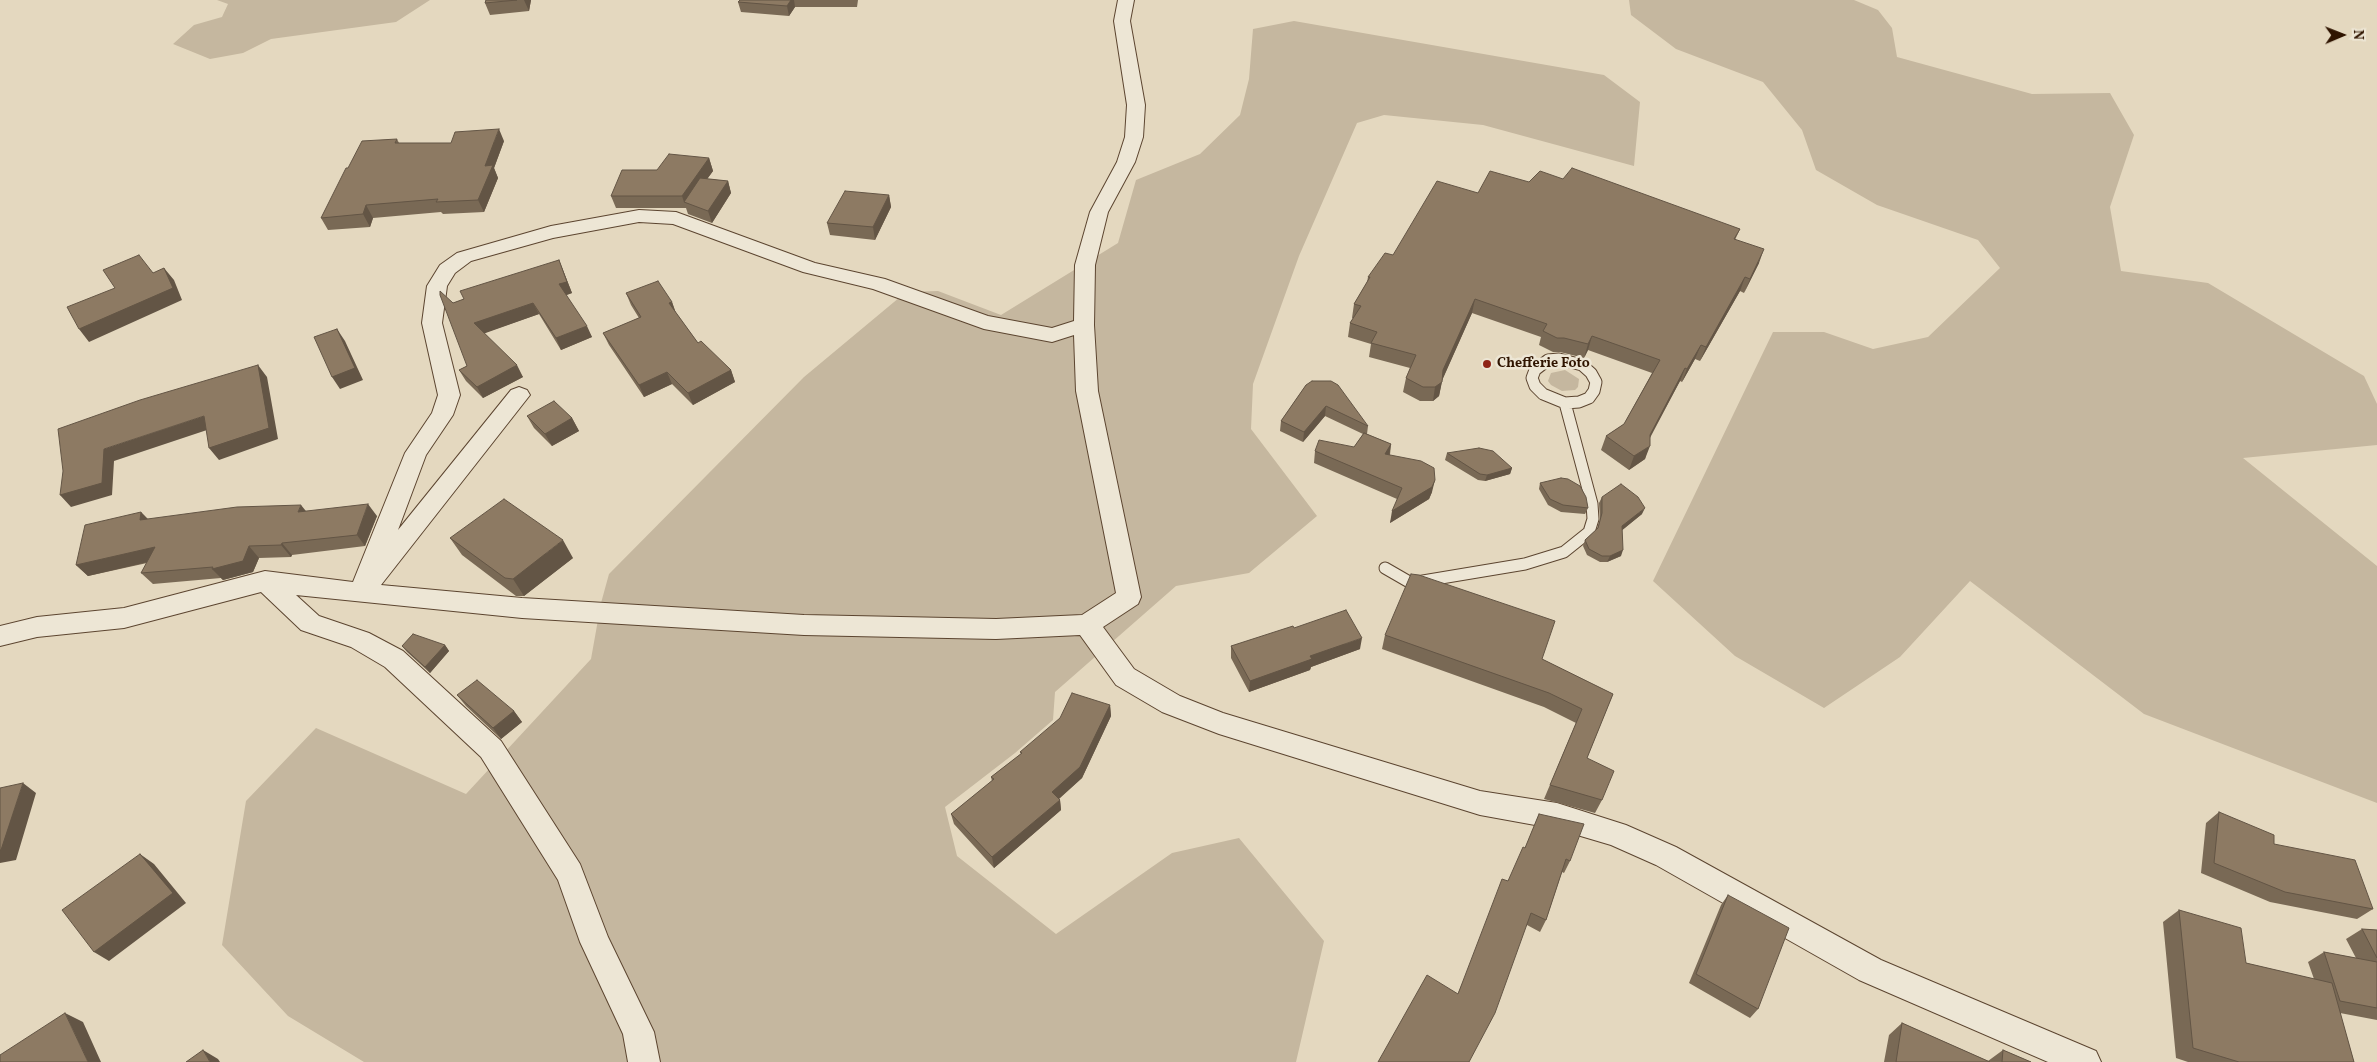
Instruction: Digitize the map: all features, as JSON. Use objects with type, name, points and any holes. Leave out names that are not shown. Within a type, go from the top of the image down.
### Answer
[{"type":"street","points":[[0,636],[37,627],[124,618],[265,581],[361,593],[522,608],[804,625],[996,629],[1087,624],[1129,597],[1087,391],[1084,325],[1085,265],[1099,212],[1126,162],[1134,137],[1136,106],[1122,21],[1126,0]]},
{"type":"street","points":[[361,593],[416,453],[442,415],[449,395],[432,323],[437,286],[447,269],[464,257],[551,232],[639,216],[676,218],[810,268],[878,284],[984,322],[1052,335],[1084,325]]},
{"type":"street","points":[[361,593],[519,395]]},
{"type":"street","points":[[265,581],[310,623],[360,640],[394,659],[491,749],[570,874],[594,942],[638,1032],[661,1062]]},
{"type":"street","points":[[1087,624],[1124,677],[1171,704],[1218,723],[1480,803],[1556,816],[1616,834],[1666,856],[1870,970],[2085,1062]]},
{"type":"street","points":[[638,1032],[644,1062]]},
{"type":"lane","points":[[1548,360],[1569,360],[1582,365],[1591,373],[1596,382],[1594,391],[1589,398],[1579,402],[1565,403],[1542,394],[1535,386],[1532,378],[1540,364],[1548,360]]},
{"type":"lane","points":[[1385,568],[1411,584],[1525,564],[1564,552],[1589,532],[1593,519],[1588,480],[1565,403]]},
{"type":"shaded area","points":[[217,0],[430,0],[396,22],[271,39],[243,53],[210,59],[173,44],[194,25],[222,17],[228,4]]},
{"type":"shaded area","points":[[1629,0],[1854,0],[1878,10],[1892,28],[1897,57],[2032,94],[2110,93],[2134,135],[2110,207],[2121,271],[2208,283],[2364,376],[2377,404],[2377,445],[2243,458],[2377,566],[2377,803],[2144,714],[1970,581],[1900,657],[1824,708],[1735,656],[1653,581],[1773,332],[1824,332],[1873,349],[1928,337],[2000,268],[1978,240],[1877,205],[1816,170],[1802,130],[1763,82],[1676,49],[1631,15]]},
{"type":"shaded area","points":[[1294,21],[1604,75],[1640,102],[1634,166],[1483,125],[1384,115],[1357,123],[1299,256],[1253,384],[1251,429],[1317,516],[1249,573],[1176,586],[1055,692],[1053,720],[1015,753],[945,807],[957,856],[1056,934],[1172,853],[1239,838],[1324,941],[1296,1062],[364,1062],[288,1016],[222,945],[246,801],[316,728],[466,794],[591,659],[601,603],[609,574],[804,377],[906,292],[938,291],[1001,315],[1118,243],[1136,180],[1200,154],[1240,115],[1249,79],[1253,29]]},
{"type":"shaded area","points":[[1565,370],[1579,379],[1578,387],[1575,390],[1562,391],[1551,385],[1548,381],[1551,373]]},
{"type":"building","points":[[486,0],[517,0],[485,3]]},
{"type":"building","points":[[740,0],[791,0],[787,6],[738,2]]},
{"type":"building","points":[[499,129],[485,166],[493,165],[478,200],[436,202],[438,199],[366,205],[363,214],[321,218],[362,141],[397,139],[395,143],[451,143],[455,132]]},
{"type":"building","points":[[669,154],[709,158],[682,196],[611,196],[622,170],[657,170]]},
{"type":"building","points":[[1572,168],[1740,229],[1734,239],[1764,249],[1750,279],[1745,277],[1706,347],[1701,345],[1687,369],[1685,368],[1650,435],[1650,446],[1634,456],[1606,436],[1624,424],[1660,360],[1592,336],[1588,344],[1557,338],[1543,331],[1547,324],[1475,299],[1443,370],[1442,382],[1435,387],[1423,387],[1406,378],[1416,355],[1371,343],[1377,332],[1350,323],[1361,306],[1354,304],[1370,277],[1368,277],[1385,253],[1393,255],[1437,181],[1478,193],[1490,171],[1529,182],[1540,171],[1563,179]]},
{"type":"building","points":[[700,178],[728,181],[708,211],[684,202]]},
{"type":"building","points":[[845,191],[889,195],[873,227],[827,223]]},
{"type":"building","points":[[139,255],[153,273],[164,268],[173,288],[79,329],[67,307],[115,288],[103,270]]},
{"type":"building","points":[[559,260],[567,282],[559,284],[587,326],[556,338],[533,303],[474,323],[517,365],[477,387],[459,370],[467,366],[440,291],[453,303],[464,299],[460,291]]},
{"type":"building","points":[[658,281],[672,302],[669,303],[698,343],[701,341],[731,370],[688,393],[667,372],[639,385],[603,333],[641,317],[626,293]]},
{"type":"building","points":[[337,329],[355,368],[332,377],[314,337]]},
{"type":"building","points":[[258,365],[269,428],[209,448],[204,416],[104,449],[102,483],[60,495],[63,471],[58,429],[140,400]]},
{"type":"building","points":[[1312,381],[1331,381],[1338,385],[1368,426],[1326,406],[1304,432],[1281,421],[1306,385]]},
{"type":"building","points":[[554,401],[572,418],[545,434],[527,416]]},
{"type":"building","points":[[1364,433],[1391,444],[1385,454],[1421,461],[1434,468],[1435,480],[1432,487],[1392,511],[1402,488],[1315,451],[1319,440],[1354,447]]},
{"type":"building","points":[[1479,448],[1493,451],[1512,468],[1487,475],[1480,474],[1447,453]]},
{"type":"building","points":[[1561,478],[1568,479],[1580,486],[1586,497],[1588,508],[1563,505],[1550,499],[1540,483]]},
{"type":"building","points":[[1621,484],[1638,497],[1645,508],[1622,526],[1623,550],[1610,556],[1602,556],[1589,549],[1585,540],[1598,528],[1602,513],[1602,497]]},
{"type":"building","points":[[504,499],[563,540],[513,579],[505,578],[450,538]]},
{"type":"building","points":[[368,504],[357,535],[282,543],[281,545],[249,546],[243,561],[212,569],[213,567],[141,573],[155,547],[76,565],[85,525],[141,512],[140,520],[237,507],[301,505],[298,512]]},
{"type":"building","points":[[1411,574],[1419,575],[1555,621],[1542,659],[1613,694],[1587,758],[1614,771],[1602,800],[1550,785],[1582,709],[1549,693],[1385,635]]},
{"type":"building","points":[[1346,610],[1362,638],[1310,656],[1312,659],[1250,681],[1231,646],[1293,626],[1294,628]]},
{"type":"building","points":[[413,634],[445,645],[425,667],[402,646]]},
{"type":"building","points":[[477,680],[514,711],[493,728],[457,695]]},
{"type":"building","points":[[1072,693],[1110,705],[1080,767],[1052,792],[1060,800],[992,857],[951,814],[994,779],[991,777],[1022,753],[1020,752],[1060,718]]},
{"type":"building","points":[[23,783],[1,850],[0,850],[0,788]]},
{"type":"building","points":[[2219,812],[2274,835],[2274,844],[2355,860],[2373,909],[2285,892],[2214,863]]},
{"type":"building","points":[[1539,814],[1584,824],[1570,861],[1566,859],[1546,920],[1531,913],[1495,1013],[1469,1062],[1378,1062],[1427,975],[1458,994],[1502,879],[1508,881],[1523,847],[1525,848]]},
{"type":"building","points":[[140,854],[173,893],[94,952],[62,910]]},
{"type":"building","points":[[1728,895],[1789,928],[1758,1009],[1696,974]]},
{"type":"building","points":[[2179,910],[2241,928],[2246,963],[2332,983],[2354,1062],[2239,1062],[2193,1048]]},
{"type":"building","points":[[2362,929],[2377,930],[2377,958]]},
{"type":"building","points":[[2324,952],[2377,962],[2377,1008],[2340,1001]]},
{"type":"building","points":[[65,1013],[88,1062],[0,1062],[0,1055]]},
{"type":"building","points":[[1902,1023],[1990,1062],[1896,1062]]},
{"type":"building","points":[[203,1050],[210,1062],[186,1062]]},
{"type":"building","points":[[2003,1050],[2031,1062],[2002,1062]]},
{"type":"place","name":"Chefferie Foto","points":[[1487,364]]}]
